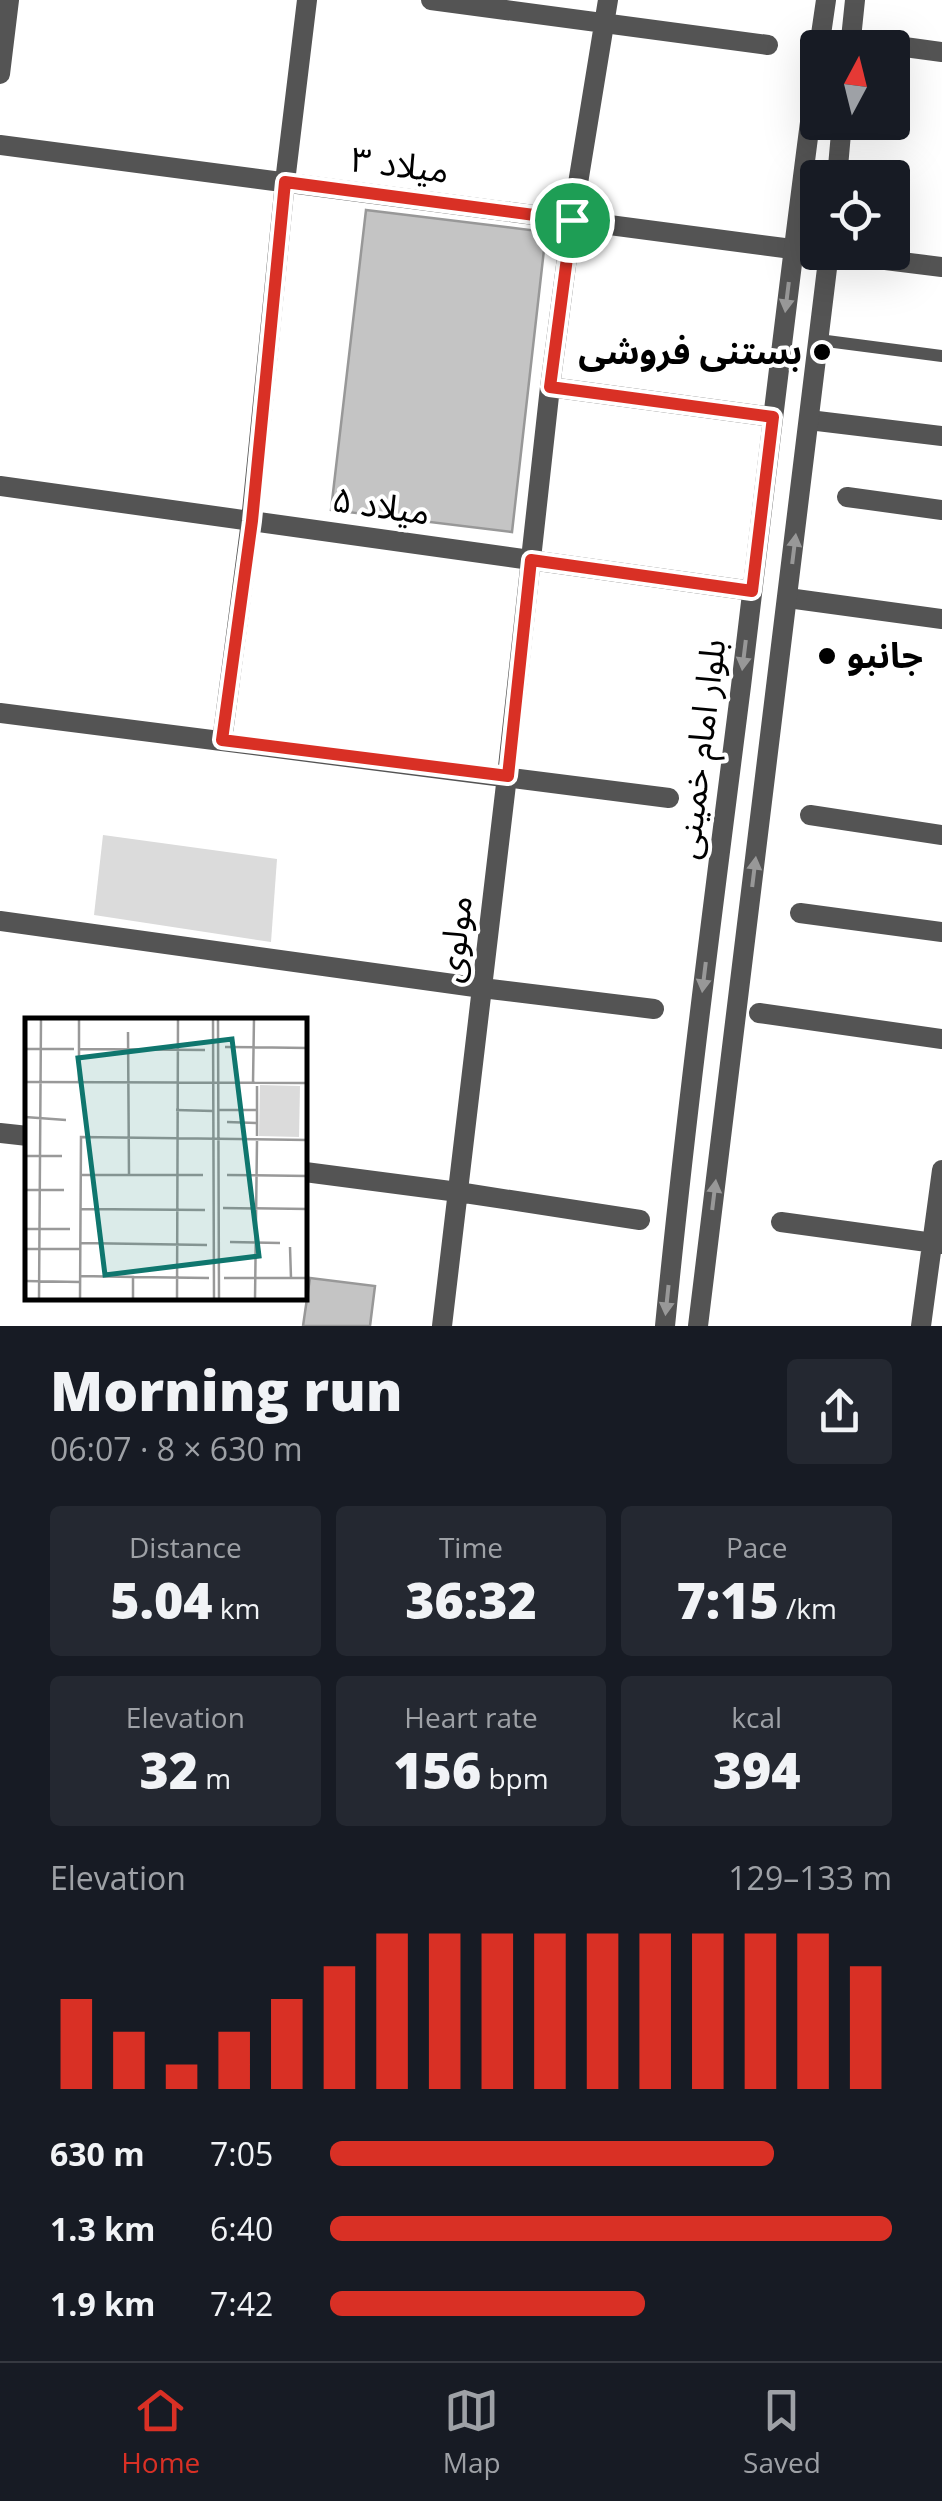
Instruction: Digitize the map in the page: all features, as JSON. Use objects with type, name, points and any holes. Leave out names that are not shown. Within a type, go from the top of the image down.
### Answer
[{"type":"street","points":[[0,74],[9,0]]},
{"type":"street","points":[[222,740],[252,521],[307,0]]},
{"type":"street","points":[[431,0],[768,45]]},
{"type":"street","name":"مولوی","points":[[442,1326],[550,387],[608,0]]},
{"type":"street","points":[[822,30],[826,0]]},
{"type":"street","points":[[852,30],[855,0]]},
{"type":"street","points":[[910,48],[942,52]]},
{"type":"street","name":"بلوار امام خمینی","points":[[664,1326],[685,1121],[807,140]]},
{"type":"street","name":"میلاد ۳","points":[[0,145],[800,250]]},
{"type":"street","points":[[910,263],[942,267]]},
{"type":"street","name":"بلوار امام خمینی","points":[[698,1326],[827,270]]},
{"type":"street","points":[[550,387],[773,417]]},
{"type":"street","points":[[809,420],[942,436]]},
{"type":"street","name":"میلاد ۵","points":[[0,486],[942,620]]},
{"type":"street","points":[[847,497],[942,510]]},
{"type":"street","points":[[0,713],[669,798]]},
{"type":"street","points":[[810,815],[942,835]]},
{"type":"street","points":[[800,913],[942,932]]},
{"type":"street","points":[[0,922],[654,1009]]},
{"type":"street","points":[[759,1013],[942,1039]]},
{"type":"street","points":[[0,1133],[25,1136]]},
{"type":"street","points":[[921,1326],[937,1243],[942,1170]]},
{"type":"street","points":[[308,1172],[640,1220]]},
{"type":"street","points":[[781,1222],[937,1243]]},
{"type":"lane","points":[[818,340],[942,356]]},
{"type":"shaded area","points":[[103,835],[277,859],[271,942],[94,915]]},
{"type":"building","points":[[366,210],[546,232],[512,532],[331,510]]},
{"type":"building","points":[[310,1278],[375,1286],[370,1326],[303,1326]]},
{"type":"place","name":"بستنی فروشی","points":[[822,352]]},
{"type":"place","name":"جانبو","points":[[827,656]]},
{"type":"route","points":[[285,182],[572,220],[550,387],[773,417],[752,591],[531,560],[508,776],[222,740],[252,521],[285,182]]}]
